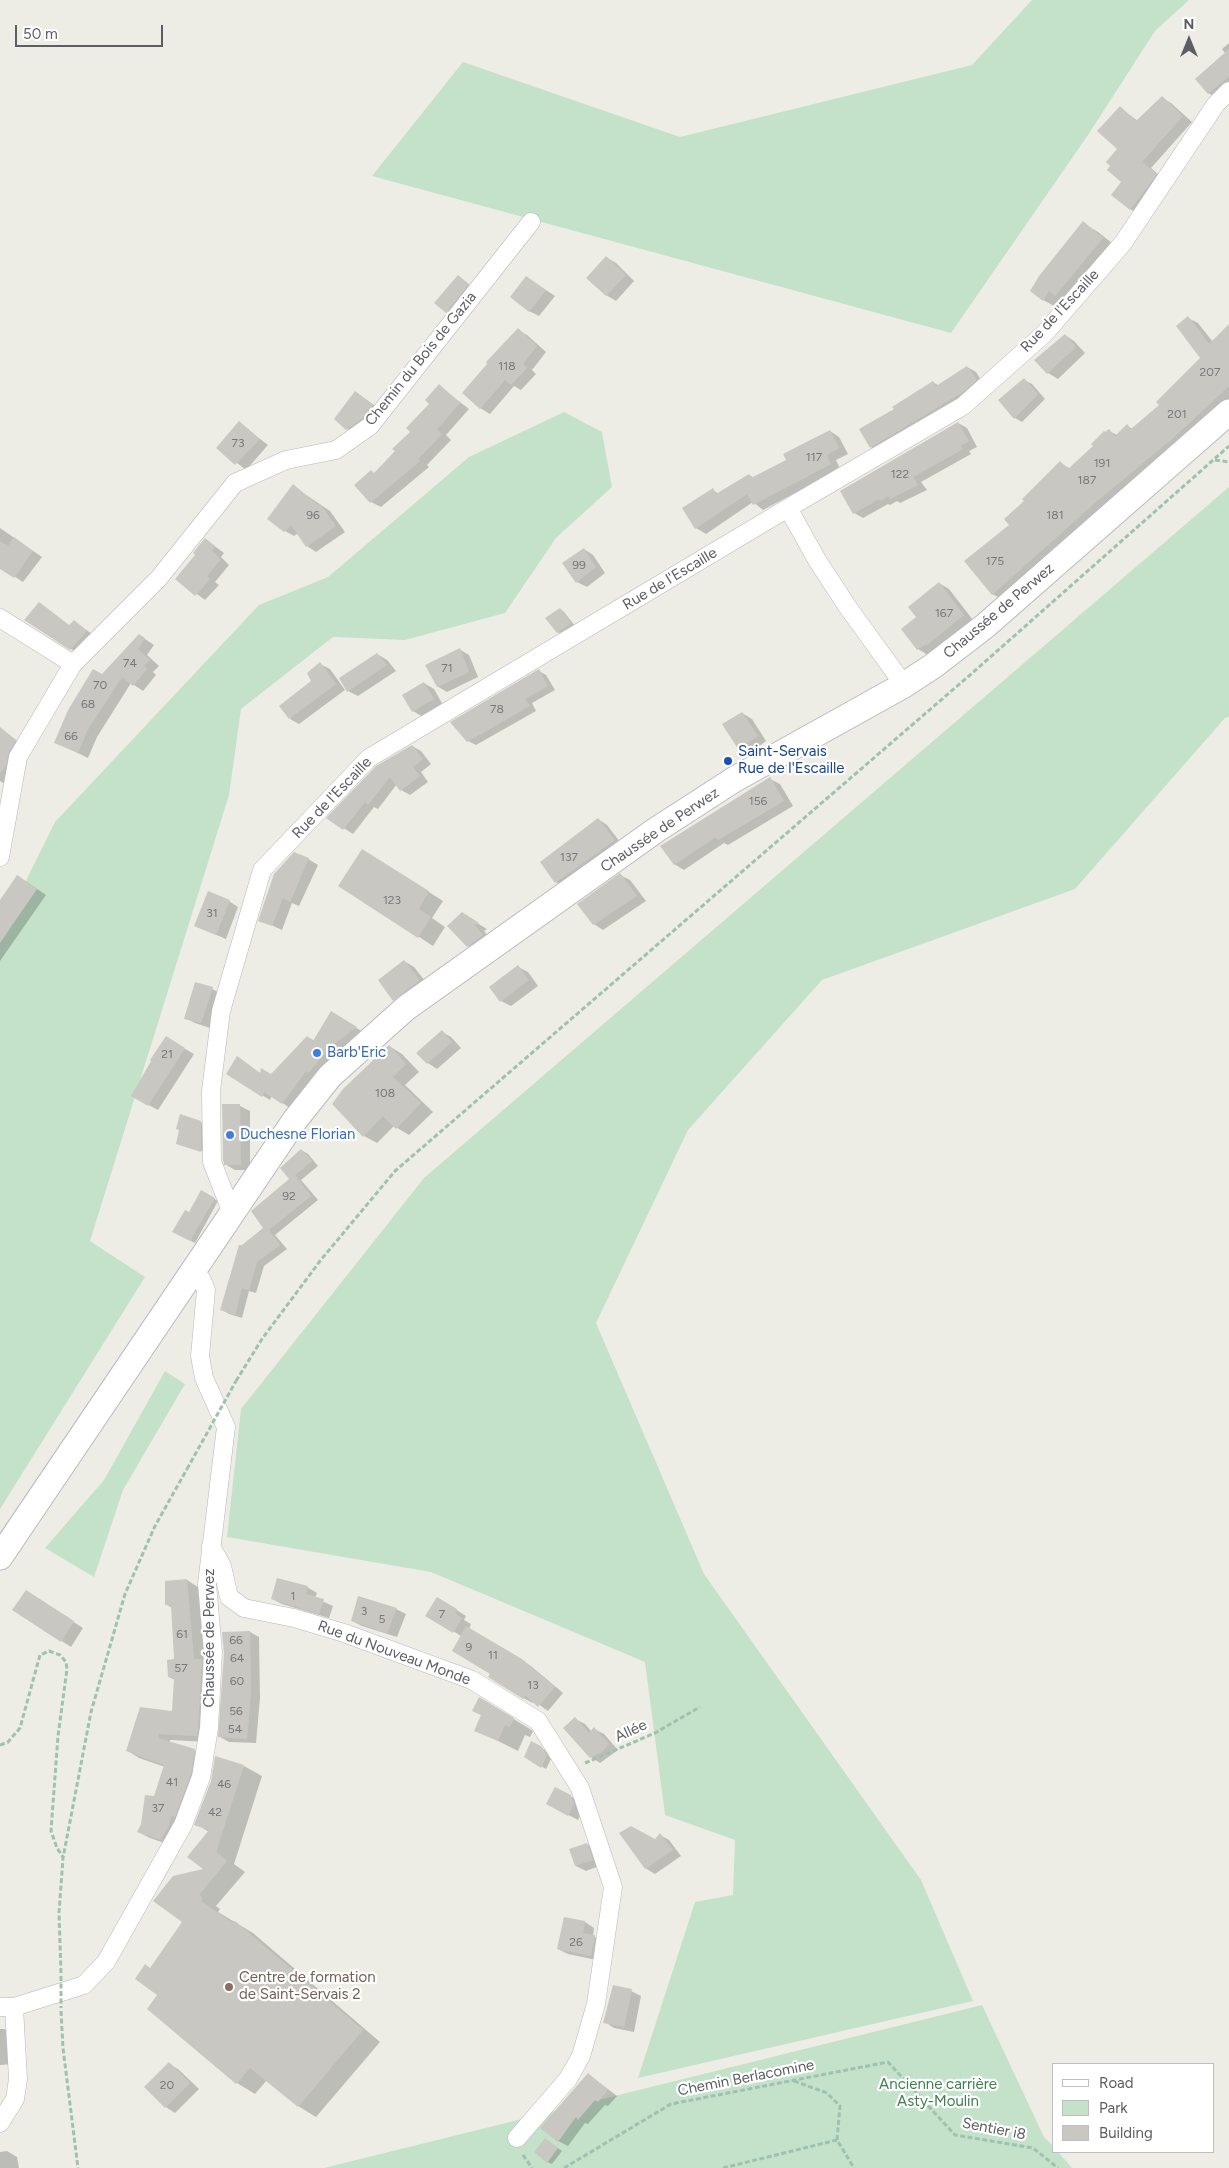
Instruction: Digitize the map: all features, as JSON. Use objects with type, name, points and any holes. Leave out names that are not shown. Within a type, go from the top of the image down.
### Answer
[{"type":"main road","name":"Chaussée de Perwez","points":[[0,1557],[295,1120],[330,1076],[406,1008],[656,830],[735,779],[904,685],[933,666],[985,626],[1229,412]]},
{"type":"street","name":"Rue de l'Escaille","points":[[232,1213],[212,1162],[211,1091],[221,1011],[262,870],[369,758],[963,406],[1044,334],[1123,243],[1216,104],[1229,91]]},
{"type":"street","name":"Chemin du Bois de Gazia","points":[[0,857],[18,758],[73,664],[159,578],[235,483],[286,460],[336,450],[370,426],[531,222]]},
{"type":"street","points":[[788,508],[837,591],[904,685]]},
{"type":"street","points":[[0,618],[73,664]]},
{"type":"street","name":"Chaussée de Perwez","points":[[7,2007],[84,1985],[106,1962],[182,1825],[201,1777],[209,1728],[213,1652],[207,1584],[226,1427],[204,1378],[200,1356],[206,1290],[202,1280],[194,1270]]},
{"type":"street","name":"Rue du Nouveau Monde","points":[[211,1546],[222,1566],[228,1598],[244,1608],[294,1618],[344,1632],[472,1680],[538,1721],[580,1788],[613,1887],[596,2004],[581,2056],[568,2079],[517,2138]]},
{"type":"street","points":[[0,2122],[15,2099],[18,2079],[7,2007]]},
{"type":"path","points":[[78,2168],[63,2048],[59,1913],[63,1858],[90,1712],[125,1594],[155,1526],[236,1381],[262,1339],[320,1261],[395,1171],[970,675],[1229,446]]},
{"type":"path","points":[[1214,460],[1229,462]]},
{"type":"path","points":[[0,1745],[8,1742],[20,1728],[40,1655],[49,1651],[60,1654],[66,1662],[67,1669],[58,1736],[51,1831],[63,1858]]},
{"type":"path","name":"Allée","points":[[567,1768],[594,1760],[646,1737],[700,1707]]},
{"type":"path","name":"Chemin Berlacomine","points":[[564,2168],[672,2104],[888,2062]]},
{"type":"path","name":"Sentier i8","points":[[888,2062],[955,2135],[1033,2148],[1058,2168]]},
{"type":"path","points":[[793,2080],[827,2093],[840,2106],[837,2140],[854,2168]]},
{"type":"path","points":[[723,2168],[837,2140]]},
{"type":"green space","points":[[1032,0],[1189,0],[1155,31],[1088,135],[951,333],[372,176],[463,62],[680,137],[972,65]]},
{"type":"green space","points":[[564,412],[602,432],[612,487],[556,538],[505,613],[405,640],[333,637],[241,709],[229,795],[90,1241],[145,1277],[0,1509],[0,933],[55,822],[259,605],[328,577],[469,457]]},
{"type":"green space","points":[[1229,487],[1229,717],[1225,718],[1075,889],[822,980],[688,1130],[596,1323],[704,1574],[921,1880],[973,2001],[638,2078],[695,1902],[733,1895],[735,1840],[665,1815],[645,1662],[431,1572],[227,1537],[241,1409],[424,1178]]},
{"type":"green space","points":[[165,1371],[185,1384],[123,1490],[94,1577],[45,1548],[104,1480]]},
{"type":"green space","name":"Ancienne carrière Asty-Moulin","points":[[982,2005],[1044,2137],[1052,2145],[1052,2153],[1059,2153],[1072,2168],[324,2168]]},
{"type":"building","points":[[1229,49],[1229,76],[1208,94],[1195,79]]},
{"type":"building","points":[[1162,96],[1183,116],[1142,162],[1157,174],[1130,210],[1111,195],[1121,182],[1107,170],[1110,166],[1106,162],[1117,149],[1097,131],[1120,106],[1136,121]]},
{"type":"building","points":[[1083,221],[1103,238],[1055,296],[1049,291],[1043,301],[1030,291],[1039,276]]},
{"type":"building","points":[[606,256],[626,275],[606,296],[586,278]]},
{"type":"building","points":[[458,275],[469,284],[446,313],[434,303]]},
{"type":"building","points":[[526,276],[546,290],[529,312],[510,297]]},
{"type":"building","points":[[1188,316],[1209,344],[1229,324],[1229,386],[1172,439],[1096,502],[992,595],[964,561],[1009,525],[1004,519],[1024,501],[1022,499],[1060,461],[1068,469],[1093,446],[1091,444],[1104,431],[1109,429],[1115,436],[1127,424],[1131,429],[1159,405],[1156,402],[1200,358],[1176,326]]},
{"type":"building","points":[[518,328],[537,346],[523,364],[527,368],[511,385],[505,380],[480,409],[462,393],[487,364],[486,362]]},
{"type":"building","points":[[1065,334],[1076,347],[1047,374],[1034,360]]},
{"type":"building","points":[[967,366],[977,380],[963,392],[870,448],[859,429],[894,409],[892,407],[933,381],[936,386]]},
{"type":"building","points":[[1024,378],[1038,394],[1014,419],[998,400]]},
{"type":"building","points":[[439,384],[460,403],[437,429],[442,434],[418,459],[420,461],[370,503],[354,485],[371,470],[374,473],[395,451],[392,449],[410,432],[406,428],[429,404],[425,400]]},
{"type":"building","points":[[355,391],[373,405],[363,418],[346,430],[334,419]]},
{"type":"building","points":[[239,421],[260,439],[235,465],[216,448]]},
{"type":"building","points":[[958,422],[969,441],[961,446],[963,449],[913,477],[918,485],[890,499],[888,496],[880,501],[879,499],[853,514],[840,491]]},
{"type":"building","points":[[830,430],[839,448],[827,455],[831,464],[753,505],[747,494],[695,529],[682,508],[713,488],[716,494],[749,474],[751,478],[786,460],[783,454]]},
{"type":"building","points":[[293,484],[318,505],[320,504],[336,526],[306,547],[291,525],[284,532],[267,519]]},
{"type":"building","points":[[14,537],[33,551],[14,578],[0,569],[0,541],[8,546]]},
{"type":"building","points":[[205,538],[215,546],[212,551],[221,559],[207,576],[210,579],[195,596],[175,579],[195,555],[193,553]]},
{"type":"building","points":[[584,548],[596,567],[576,583],[562,563]]},
{"type":"building","points":[[939,582],[964,615],[927,645],[917,650],[901,629],[916,617],[908,607]]},
{"type":"building","points":[[39,602],[69,625],[74,620],[87,631],[70,650],[24,620]]},
{"type":"building","points":[[560,608],[571,623],[557,633],[545,618]]},
{"type":"building","points":[[139,634],[145,638],[138,649],[150,660],[144,666],[147,669],[133,686],[122,677],[87,731],[78,753],[54,743],[68,710],[93,669],[102,674]]},
{"type":"building","points":[[460,648],[469,672],[437,687],[425,665]]},
{"type":"building","points":[[377,653],[387,665],[347,692],[339,678]]},
{"type":"building","points":[[320,662],[336,684],[289,719],[279,706],[311,681],[307,673]]},
{"type":"building","points":[[539,669],[548,686],[525,699],[530,706],[467,742],[450,722]]},
{"type":"building","points":[[424,682],[434,699],[412,712],[402,695]]},
{"type":"building","points":[[742,712],[758,736],[738,749],[722,724]]},
{"type":"building","points":[[0,727],[16,740],[9,752],[6,766],[0,773]]},
{"type":"building","points":[[412,745],[423,759],[413,767],[420,776],[400,791],[390,777],[368,805],[365,802],[343,830],[326,818],[376,766]]},
{"type":"building","points":[[770,777],[784,801],[718,840],[716,837],[674,865],[660,846]]},
{"type":"building","points":[[598,818],[615,840],[555,883],[540,862]]},
{"type":"building","points":[[362,849],[429,891],[419,909],[431,917],[418,938],[338,886]]},
{"type":"building","points":[[294,852],[309,858],[290,902],[283,898],[272,926],[258,921],[274,874]]},
{"type":"building","points":[[620,873],[637,896],[593,925],[577,904]]},
{"type":"building","points":[[17,875],[37,889],[0,943],[0,900]]},
{"type":"building","points":[[208,891],[230,900],[216,935],[194,926]]},
{"type":"building","points":[[462,912],[479,923],[475,925],[483,935],[467,947],[447,926]]},
{"type":"building","points":[[404,960],[420,980],[393,1001],[378,980]]},
{"type":"building","points":[[518,965],[529,980],[500,1002],[489,987]]},
{"type":"building","points":[[195,982],[213,987],[201,1023],[184,1019]]},
{"type":"building","points":[[331,1011],[357,1027],[334,1044],[308,1073],[306,1071],[282,1104],[264,1092],[262,1097],[226,1074],[237,1056],[260,1073],[261,1068],[271,1074],[307,1036],[313,1041]]},
{"type":"building","points":[[442,1030],[452,1042],[427,1064],[416,1053]]},
{"type":"building","points":[[166,1036],[185,1048],[148,1106],[131,1096],[150,1060]]},
{"type":"building","points":[[389,1045],[406,1064],[393,1077],[421,1103],[396,1129],[383,1116],[363,1137],[332,1104],[343,1089]]},
{"type":"building","points":[[222,1104],[240,1104],[241,1165],[224,1165]]},
{"type":"building","points":[[180,1114],[201,1121],[201,1152],[176,1144],[179,1130],[176,1129]]},
{"type":"building","points":[[301,1149],[312,1161],[295,1175],[311,1196],[269,1230],[280,1245],[257,1262],[249,1290],[242,1288],[235,1315],[220,1310],[239,1245],[242,1245],[263,1228],[251,1211],[289,1179],[280,1168]]},
{"type":"building","points":[[201,1190],[215,1198],[190,1241],[172,1232],[185,1210],[189,1212]]},
{"type":"building","points":[[277,1578],[308,1586],[306,1594],[324,1599],[319,1614],[271,1599]]},
{"type":"building","points":[[187,1579],[194,1659],[202,1659],[198,1727],[197,1736],[159,1734],[158,1738],[195,1749],[191,1774],[175,1817],[171,1816],[169,1825],[161,1840],[137,1832],[141,1824],[145,1795],[154,1796],[164,1765],[126,1751],[140,1707],[172,1711],[174,1678],[168,1677],[167,1660],[174,1659],[171,1605],[165,1605],[165,1581]]},
{"type":"building","points":[[26,1590],[74,1621],[61,1642],[12,1610]]},
{"type":"building","points":[[358,1596],[397,1608],[387,1633],[351,1621]]},
{"type":"building","points":[[437,1597],[457,1609],[455,1613],[462,1618],[453,1633],[425,1616]]},
{"type":"building","points":[[466,1626],[522,1659],[555,1687],[538,1707],[525,1695],[523,1699],[488,1677],[490,1674],[452,1651]]},
{"type":"building","points":[[250,1631],[251,1692],[247,1739],[218,1737],[224,1653],[222,1632]]},
{"type":"building","points":[[479,1697],[514,1718],[510,1727],[505,1725],[498,1741],[474,1731],[481,1715],[472,1711]]},
{"type":"building","points":[[575,1717],[589,1733],[594,1727],[609,1744],[603,1751],[590,1758],[563,1728]]},
{"type":"building","points":[[531,1741],[541,1746],[547,1755],[541,1768],[524,1757]]},
{"type":"building","name":"Centre de formation de Saint-Servais 2","points":[[215,1756],[244,1765],[216,1852],[227,1861],[199,1895],[203,1898],[201,1901],[231,1922],[235,1921],[363,2030],[298,2107],[250,2068],[236,2084],[147,2009],[157,1995],[135,1979],[145,1964],[150,1968],[182,1922],[153,1901],[173,1876],[203,1869],[187,1857],[209,1830],[194,1825],[211,1781]]},
{"type":"building","points":[[555,1787],[571,1795],[574,1804],[568,1816],[546,1804]]},
{"type":"building","points":[[631,1826],[655,1839],[660,1833],[673,1850],[645,1869],[619,1833]]},
{"type":"building","points":[[587,1843],[593,1860],[575,1866],[569,1849]]},
{"type":"building","points":[[564,1917],[585,1921],[583,1933],[595,1935],[591,1956],[557,1949]]},
{"type":"building","points":[[613,1985],[632,1989],[624,2027],[603,2023]]},
{"type":"building","points":[[169,2062],[190,2083],[165,2108],[144,2087]]},
{"type":"building","points":[[588,2073],[608,2090],[598,2102],[595,2100],[578,2120],[576,2117],[558,2142],[540,2128]]},
{"type":"building","points":[[545,2138],[558,2148],[547,2163],[534,2152]]},
{"type":"place","name":"Saint-Servais Rue de l'Escaille","points":[[728,761]]},
{"type":"place","name":"Barb'Eric","points":[[317,1053]]},
{"type":"place","name":"Duchesne Florian","points":[[230,1135]]},
{"type":"place","name":"Centre de formation de Saint-Servais 2","points":[[229,1987]]}]
